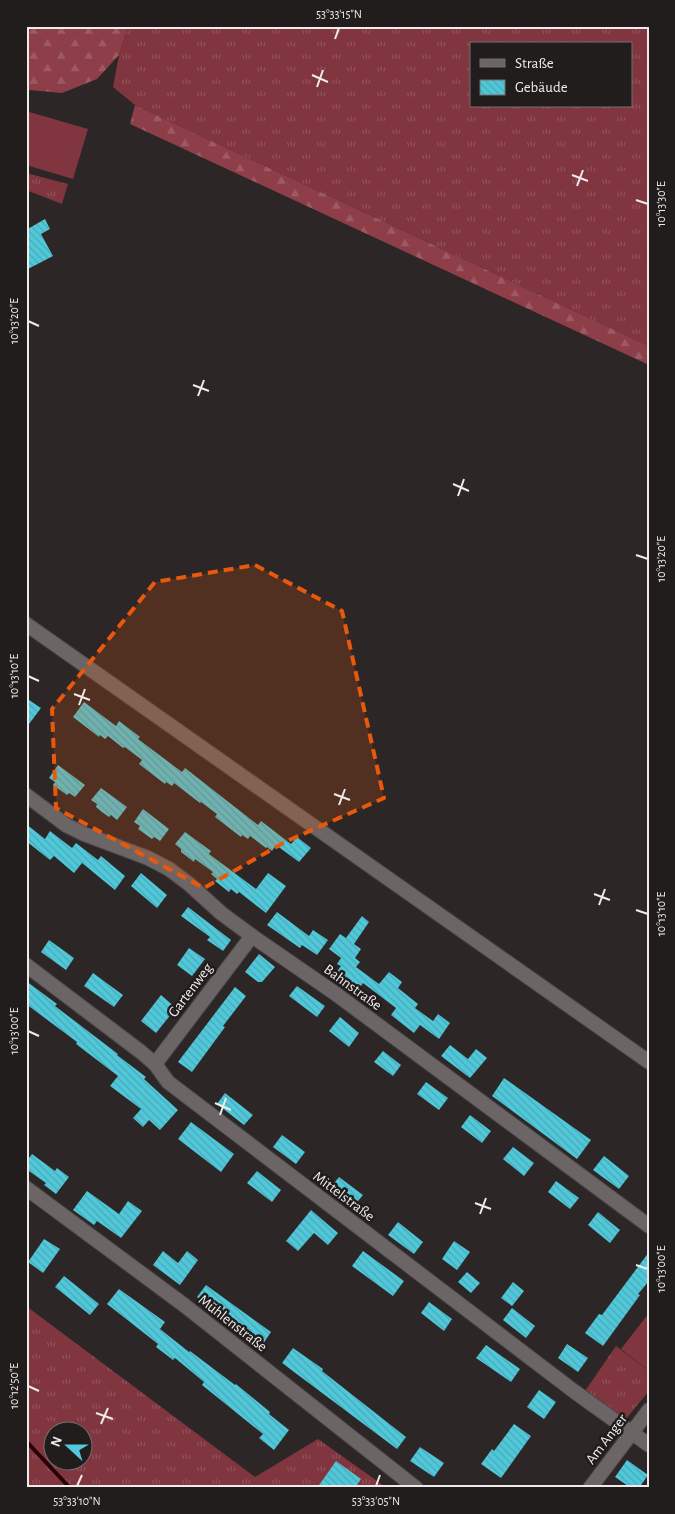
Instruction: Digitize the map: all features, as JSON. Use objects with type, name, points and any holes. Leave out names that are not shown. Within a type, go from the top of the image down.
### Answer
[{"type":"street","points":[[26,624],[649,1062]]},
{"type":"street","name":"Bahnstraße","points":[[26,795],[66,825],[84,834],[148,858],[169,869],[221,913],[336,994],[649,1226]]},
{"type":"street","name":"Gartenweg","points":[[155,1064],[252,936]]},
{"type":"street","name":"Mittelstraße","points":[[26,964],[155,1064],[168,1082],[575,1392],[649,1444]]},
{"type":"street","name":"Mühlenstraße","points":[[26,1188],[184,1305],[416,1488]]},
{"type":"street","name":"Am Anger","points":[[590,1488],[649,1410]]},
{"type":"highlighted area","points":[[255,565],[342,611],[384,798],[285,842],[204,888],[56,808],[52,709],[155,582]]},
{"type":"green space","points":[[26,26],[128,26],[119,55],[97,79],[62,93],[29,90],[26,93]]},
{"type":"green space","points":[[128,26],[649,26],[649,346],[135,105],[113,87],[119,55]]},
{"type":"green space","points":[[135,105],[649,346],[649,365],[130,124]]},
{"type":"green space","points":[[26,111],[88,129],[73,179],[26,165]]},
{"type":"green space","points":[[26,173],[68,184],[62,204],[26,190]]},
{"type":"green space","points":[[26,1306],[255,1477],[318,1439],[387,1488],[26,1488]]},
{"type":"green space","points":[[649,1313],[649,1371],[621,1349]]},
{"type":"green space","points":[[616,1346],[649,1371],[649,1391],[625,1420],[585,1391]]},
{"type":"building","points":[[45,219],[50,229],[41,234],[53,256],[26,270],[26,230]]},
{"type":"building","points":[[26,698],[41,708],[26,728]]},
{"type":"building","points":[[84,702],[116,726],[119,721],[140,737],[138,739],[182,772],[185,768],[258,825],[261,821],[291,844],[297,837],[311,848],[299,862],[276,845],[272,851],[250,836],[248,839],[242,835],[241,837],[215,817],[217,814],[201,802],[174,783],[172,786],[166,782],[165,784],[139,764],[142,760],[125,747],[123,748],[108,736],[105,739],[100,735],[99,737],[73,717]]},
{"type":"building","points":[[58,765],[85,785],[75,797],[69,793],[67,795],[53,785],[55,782],[49,778]]},
{"type":"building","points":[[101,788],[127,807],[117,820],[111,815],[109,817],[102,812],[96,807],[97,804],[91,800]]},
{"type":"building","points":[[143,809],[169,829],[160,841],[154,837],[152,839],[138,829],[140,826],[134,822]]},
{"type":"building","points":[[26,824],[45,839],[50,831],[72,848],[76,843],[98,860],[101,856],[125,876],[115,890],[82,863],[74,873],[54,856],[50,860],[26,841]]},
{"type":"building","points":[[185,832],[211,851],[209,854],[256,889],[268,873],[286,886],[266,913],[239,892],[237,894],[231,889],[229,892],[215,881],[217,879],[211,874],[213,872],[195,859],[194,862],[181,852],[181,849],[175,844]]},
{"type":"building","points":[[141,873],[167,895],[157,908],[131,886]]},
{"type":"building","points":[[188,907],[231,940],[223,951],[207,940],[210,937],[181,916]]},
{"type":"building","points":[[277,912],[309,936],[313,930],[328,940],[317,955],[302,945],[300,948],[267,925]]},
{"type":"building","points":[[362,916],[369,922],[354,944],[361,949],[355,958],[360,962],[356,967],[379,984],[389,972],[402,982],[398,988],[418,1004],[415,1008],[433,1021],[438,1014],[450,1023],[439,1039],[420,1025],[414,1033],[391,1015],[396,1008],[363,983],[356,994],[333,977],[341,966],[337,964],[341,958],[329,949],[340,934],[346,938]]},
{"type":"building","points":[[49,940],[74,958],[66,970],[41,952]]},
{"type":"building","points":[[189,948],[205,959],[192,976],[177,965]]},
{"type":"building","points":[[259,954],[275,967],[262,982],[258,982],[245,972]]},
{"type":"building","points":[[93,973],[123,995],[114,1007],[84,986]]},
{"type":"building","points":[[26,981],[146,1077],[144,1079],[178,1110],[160,1130],[149,1120],[143,1127],[133,1118],[141,1109],[110,1086],[118,1076],[76,1044],[77,1042],[26,1004]]},
{"type":"building","points":[[297,986],[325,1006],[317,1017],[289,996]]},
{"type":"building","points":[[235,987],[246,996],[192,1072],[178,1062]]},
{"type":"building","points":[[161,995],[176,1008],[156,1033],[141,1021]]},
{"type":"building","points":[[340,1017],[359,1033],[349,1047],[329,1031]]},
{"type":"building","points":[[450,1045],[468,1059],[476,1049],[487,1058],[470,1078],[441,1056]]},
{"type":"building","points":[[383,1051],[401,1065],[393,1076],[374,1062]]},
{"type":"building","points":[[504,1078],[591,1140],[577,1159],[492,1096]]},
{"type":"building","points":[[426,1082],[448,1098],[439,1110],[417,1094]]},
{"type":"building","points":[[225,1093],[253,1115],[244,1125],[217,1104]]},
{"type":"building","points":[[470,1115],[491,1131],[482,1143],[461,1127]]},
{"type":"building","points":[[191,1122],[234,1154],[221,1172],[178,1139]]},
{"type":"building","points":[[282,1135],[305,1152],[296,1164],[273,1147]]},
{"type":"building","points":[[513,1147],[534,1163],[524,1176],[503,1159]]},
{"type":"building","points":[[32,1154],[55,1171],[57,1168],[69,1177],[56,1194],[44,1185],[46,1183],[26,1169],[26,1162]]},
{"type":"building","points":[[604,1156],[629,1176],[619,1189],[593,1170]]},
{"type":"building","points":[[257,1171],[281,1190],[272,1202],[247,1183]]},
{"type":"building","points":[[339,1177],[363,1195],[354,1206],[330,1188]]},
{"type":"building","points":[[556,1181],[579,1198],[570,1209],[548,1192]]},
{"type":"building","points":[[87,1191],[119,1214],[128,1201],[142,1211],[121,1238],[97,1221],[94,1225],[73,1210]]},
{"type":"building","points":[[311,1210],[338,1233],[328,1245],[314,1233],[298,1251],[286,1241]]},
{"type":"building","points":[[598,1212],[620,1230],[610,1243],[588,1225]]},
{"type":"building","points":[[398,1222],[423,1242],[414,1254],[388,1235]]},
{"type":"building","points":[[44,1239],[60,1249],[43,1273],[28,1262]]},
{"type":"building","points":[[454,1241],[470,1252],[457,1270],[442,1259]]},
{"type":"building","points":[[163,1251],[178,1263],[187,1251],[198,1260],[180,1285],[153,1265]]},
{"type":"building","points":[[363,1251],[404,1281],[393,1296],[352,1266]]},
{"type":"building","points":[[649,1252],[649,1281],[603,1346],[585,1333],[599,1314],[602,1315]]},
{"type":"building","points":[[467,1272],[480,1283],[471,1293],[458,1282]]},
{"type":"building","points":[[64,1276],[99,1304],[90,1315],[55,1287]]},
{"type":"building","points":[[513,1282],[524,1291],[512,1306],[501,1298]]},
{"type":"building","points":[[206,1285],[271,1332],[263,1344],[227,1317],[225,1319],[197,1297]]},
{"type":"building","points":[[119,1289],[165,1322],[160,1329],[189,1352],[236,1384],[289,1430],[274,1450],[259,1438],[263,1434],[202,1385],[204,1382],[175,1358],[173,1360],[156,1347],[158,1344],[107,1304]]},
{"type":"building","points":[[429,1302],[452,1319],[444,1331],[421,1313]]},
{"type":"building","points":[[512,1308],[535,1326],[526,1338],[503,1320]]},
{"type":"building","points":[[567,1344],[588,1358],[578,1372],[558,1358]]},
{"type":"building","points":[[486,1345],[520,1369],[511,1382],[476,1358]]},
{"type":"building","points":[[293,1348],[323,1369],[322,1371],[406,1437],[397,1449],[282,1363]]},
{"type":"building","points":[[539,1390],[556,1402],[544,1419],[527,1407]]},
{"type":"building","points":[[514,1424],[531,1436],[501,1478],[481,1464],[492,1449],[494,1451]]},
{"type":"building","points":[[420,1447],[444,1463],[434,1477],[410,1461]]},
{"type":"building","points":[[627,1460],[648,1475],[639,1488],[631,1488],[615,1477]]},
{"type":"building","points":[[336,1461],[361,1479],[355,1488],[317,1488]]},
{"type":"waterway","points":[[26,1441],[70,1488]]}]
